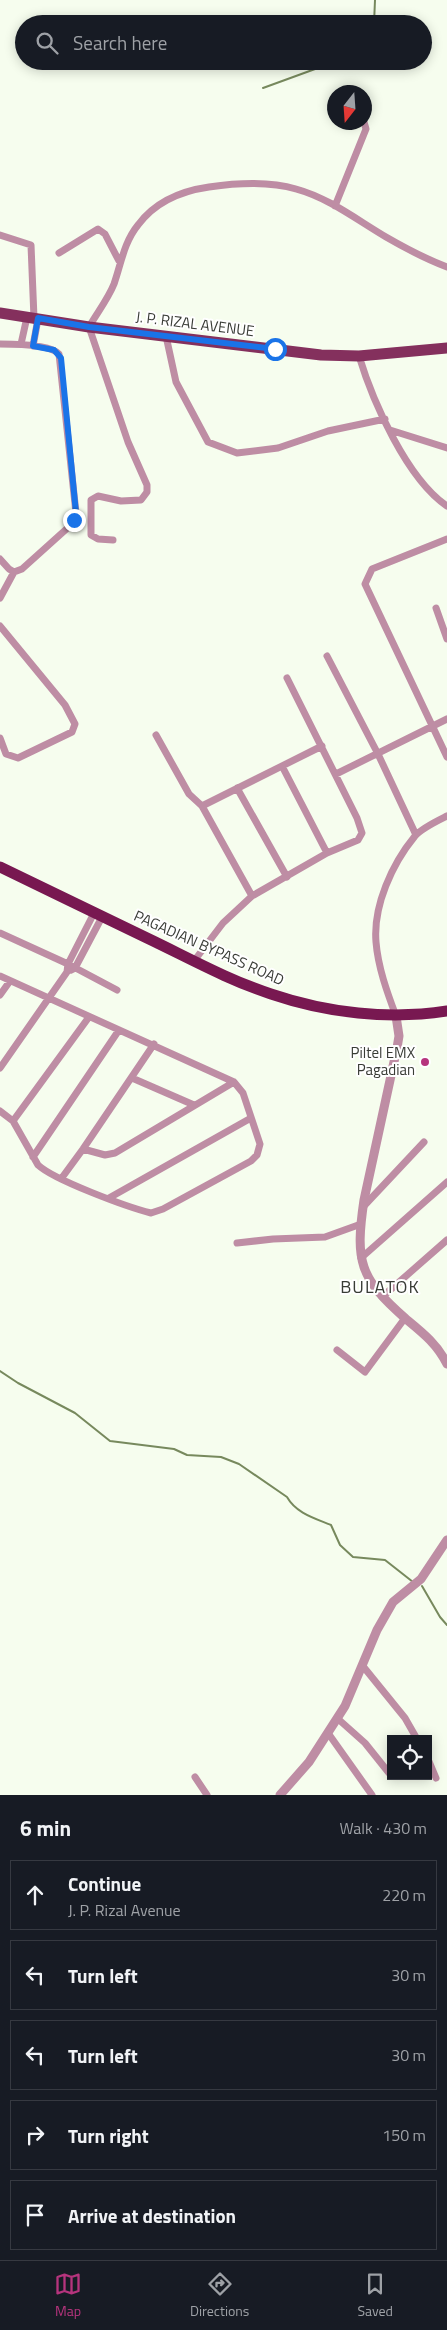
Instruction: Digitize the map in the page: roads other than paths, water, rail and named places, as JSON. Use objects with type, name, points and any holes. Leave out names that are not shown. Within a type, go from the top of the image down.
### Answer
[{"type":"highway","name":"PAGADIAN BYPASS ROAD","points":[[0,867],[98,915],[270,994],[302,1003],[368,1014],[396,1016],[447,1011]]},
{"type":"main road","name":"J. P. RIZAL AVENUE","points":[[0,313],[89,327],[321,355],[359,356],[447,348]]},
{"type":"street","points":[[335,206],[366,130]]},
{"type":"street","points":[[112,540],[98,539],[92,535],[91,500],[98,496],[121,501],[141,500],[147,492],[147,485],[128,442],[89,327],[110,292],[119,261],[136,226],[146,215],[170,198],[200,188],[253,184],[284,186],[306,192],[335,206],[388,238],[447,267]]},
{"type":"street","points":[[59,253],[98,229],[105,234],[119,261]]},
{"type":"street","points":[[0,235],[31,245],[33,346]]},
{"type":"street","points":[[21,344],[33,318]]},
{"type":"street","points":[[166,336],[176,382],[208,442],[237,453],[278,448],[328,431],[385,419]]},
{"type":"street","points":[[0,344],[21,344],[54,350],[61,358],[76,513],[72,524],[22,569],[14,572],[0,598]]},
{"type":"street","points":[[359,356],[364,375],[390,430],[418,478],[427,490],[447,506]]},
{"type":"street","points":[[390,430],[447,448]]},
{"type":"street","points":[[447,539],[372,570],[367,576],[365,584],[447,757]]},
{"type":"street","points":[[0,559],[14,572]]},
{"type":"street","points":[[436,608],[447,639]]},
{"type":"street","points":[[0,626],[65,705],[75,724],[72,732],[18,758],[6,754],[0,738]]},
{"type":"street","points":[[327,656],[378,754],[416,835]]},
{"type":"street","points":[[194,960],[223,923],[252,896],[327,852],[358,840],[362,833],[361,827],[336,774],[287,678]]},
{"type":"street","points":[[336,774],[447,719]]},
{"type":"street","points":[[156,735],[189,794],[202,806],[252,896]]},
{"type":"street","points":[[202,806],[322,746]]},
{"type":"street","points":[[282,766],[327,852]]},
{"type":"street","points":[[237,788],[287,877]]},
{"type":"street","points":[[447,816],[416,835],[389,879],[380,904],[376,941],[379,962],[396,1016],[399,1036],[361,1224],[361,1258],[366,1275],[382,1296],[432,1340],[447,1364]]},
{"type":"street","points":[[0,1068],[66,972],[68,964],[98,915]]},
{"type":"street","points":[[66,972],[76,968],[98,915]]},
{"type":"street","points":[[0,933],[68,964],[117,990]]},
{"type":"street","points":[[0,976],[48,999],[154,1044],[234,1082],[243,1093],[260,1144],[257,1155],[251,1161],[157,1212],[143,1211],[43,1170],[13,1121],[0,1111]]},
{"type":"street","points":[[0,995],[10,980]]},
{"type":"street","points":[[13,1121],[89,1017]]},
{"type":"street","points":[[34,1157],[120,1030]]},
{"type":"street","points":[[61,1179],[84,1149],[154,1044]]},
{"type":"street","points":[[132,1078],[194,1105]]},
{"type":"street","points":[[84,1149],[105,1155],[115,1152],[234,1082]]},
{"type":"street","points":[[109,1198],[251,1118]]},
{"type":"street","points":[[363,1208],[424,1142]]},
{"type":"street","points":[[361,1258],[447,1182]]},
{"type":"street","points":[[237,1243],[325,1236],[361,1224]]},
{"type":"street","points":[[382,1296],[447,1240]]},
{"type":"street","points":[[337,1350],[365,1372],[405,1318]]},
{"type":"street","points":[[280,1795],[310,1762],[337,1718],[377,1630],[393,1602],[421,1579],[444,1552],[447,1540]]},
{"type":"street","points":[[362,1665],[405,1718],[415,1735]]},
{"type":"street","points":[[337,1718],[364,1744],[387,1771]]},
{"type":"street","points":[[328,1733],[372,1795]]},
{"type":"street","points":[[432,1768],[436,1778]]},
{"type":"street","points":[[195,1777],[207,1795]]},
{"type":"waterway","points":[[374,15],[375,0]]},
{"type":"waterway","points":[[263,88],[312,70]]},
{"type":"waterway","points":[[0,1371],[18,1383],[75,1413],[110,1441],[174,1449],[187,1455],[221,1457],[239,1464],[287,1497],[300,1511],[331,1525],[340,1545],[353,1557],[385,1560],[413,1582]]},
{"type":"waterway","points":[[422,1586],[440,1617],[447,1625]]},
{"type":"place","name":"Piltel EMX Pagadian","points":[[425,1062]]},
{"type":"district","name":"BULATOK","points":[[380,1287]]}]
